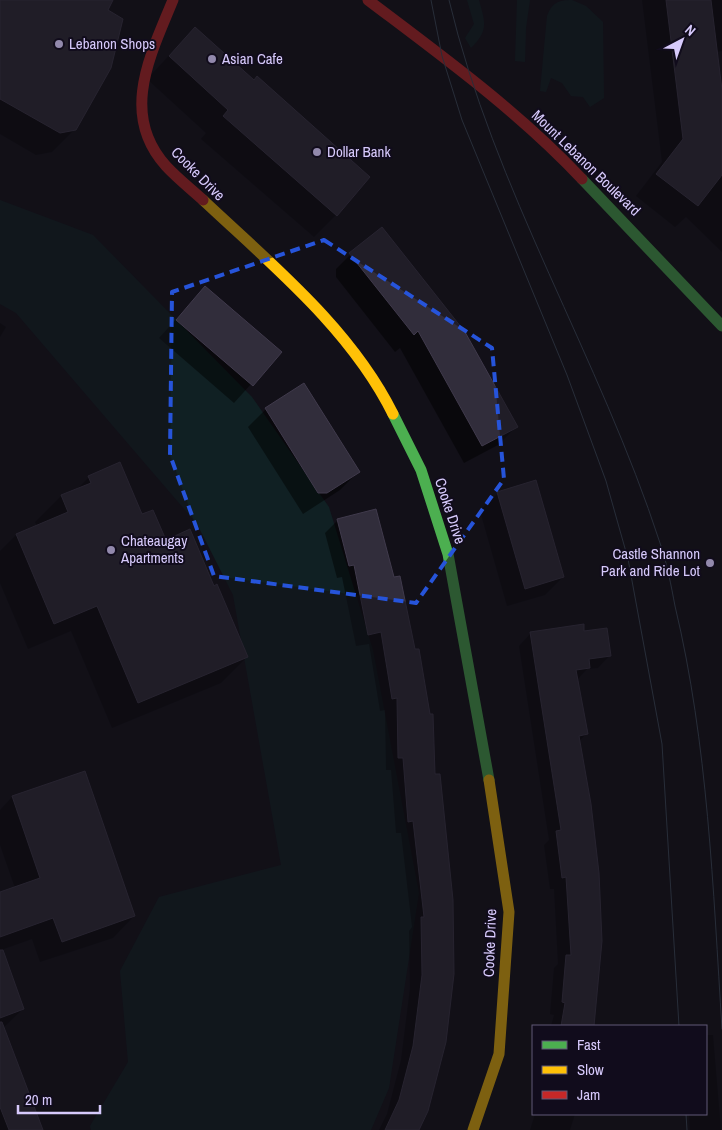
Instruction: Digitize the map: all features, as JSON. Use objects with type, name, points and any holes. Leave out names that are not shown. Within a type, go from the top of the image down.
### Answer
[{"type":"street","name":"Cooke Drive","points":[[173,0],[146,66],[140,103],[149,139],[165,165],[289,281],[340,334],[383,393],[421,470],[448,554],[493,799],[508,912],[499,1054],[473,1130]]},
{"type":"street","name":"Mount Lebanon Boulevard","points":[[368,0],[442,56],[547,142],[722,326]]},
{"type":"highlighted area","points":[[324,240],[492,348],[504,479],[416,603],[214,576],[170,455],[172,292]]},
{"type":"shaded area","points":[[467,0],[479,0],[484,20],[481,36],[471,48],[465,38],[474,24]]},
{"type":"shaded area","points":[[517,0],[530,0],[526,28],[525,62],[515,61]]},
{"type":"shaded area","points":[[572,0],[586,6],[603,22],[604,98],[590,107],[583,97],[571,96],[562,83],[551,78],[546,92],[540,91],[547,16],[556,3]]},
{"type":"shaded area","points":[[0,200],[93,235],[252,397],[329,507],[373,650],[419,893],[389,1088],[371,1130],[91,1130],[90,1126],[128,1062],[120,971],[159,897],[281,865],[233,595],[197,524],[16,313],[0,304]]},
{"type":"building","name":"Lebanon Shops","points":[[0,0],[113,0],[108,10],[123,19],[111,68],[76,130],[60,133],[0,99]]},
{"type":"building","points":[[666,0],[711,0],[722,90],[722,175],[698,206],[656,174],[683,139]]},
{"type":"building","points":[[195,27],[254,80],[257,76],[370,177],[337,216],[223,116],[228,110],[169,56]]},
{"type":"building","points":[[382,227],[465,332],[518,427],[482,446],[418,331],[414,335],[349,253]]},
{"type":"building","points":[[205,286],[282,352],[253,386],[176,320]]},
{"type":"building","points":[[304,383],[360,472],[327,493],[318,493],[265,408]]},
{"type":"building","points":[[120,462],[142,514],[153,510],[166,540],[190,529],[214,586],[217,584],[248,657],[138,703],[97,606],[54,624],[16,534],[68,512],[61,495],[91,483],[88,476]]},
{"type":"building","points":[[536,480],[564,577],[525,589],[497,492]]},
{"type":"building","points":[[376,509],[394,577],[400,576],[415,649],[419,649],[430,714],[433,714],[435,774],[440,774],[453,900],[454,974],[446,1042],[428,1111],[419,1130],[385,1130],[399,1100],[413,1046],[422,975],[421,917],[424,917],[413,821],[408,822],[403,758],[398,758],[397,698],[392,699],[381,632],[368,635],[354,565],[349,566],[337,519]]},
{"type":"building","points":[[584,624],[584,631],[607,628],[611,656],[589,659],[590,668],[576,670],[588,734],[579,736],[591,804],[599,873],[602,941],[594,1025],[561,1025],[565,1003],[562,1002],[566,955],[571,955],[566,877],[562,878],[556,831],[561,830],[530,632]]},
{"type":"building","points":[[85,771],[135,916],[62,942],[53,918],[0,937],[0,892],[40,878],[12,796]]},
{"type":"building","points":[[0,950],[3,950],[24,1009],[0,1018]]},
{"type":"building","points":[[0,1022],[2,1022],[43,1130],[9,1130],[0,1107]]},
{"type":"tram line","points":[[431,0],[442,56],[462,120],[567,375],[606,481],[628,559],[662,744],[679,1025]]},
{"type":"tram line","points":[[449,0],[469,70],[493,139],[520,207],[636,474],[665,558],[686,658],[702,763],[708,816],[722,1029]]},
{"type":"tram line","points":[[686,1115],[687,1130]]},
{"type":"traffic: fast","points":[[582,179],[722,326]]},
{"type":"traffic: fast","points":[[393,414],[421,470],[448,554],[489,780]]},
{"type":"traffic: slow","points":[[203,200],[282,273],[332,326],[376,383],[393,414]]},
{"type":"traffic: slow","points":[[473,1130],[499,1054],[509,912],[489,780]]},
{"type":"traffic: jam","points":[[173,0],[156,41],[144,84],[142,105],[144,126],[152,146],[166,166],[203,200]]},
{"type":"traffic: jam","points":[[368,0],[506,107],[582,179]]},
{"type":"place","name":"Lebanon Shops","points":[[59,44]]},
{"type":"place","name":"Asian Cafe","points":[[212,59]]},
{"type":"place","name":"Dollar Bank","points":[[317,152]]},
{"type":"place","name":"Chateaugay Apartments","points":[[111,550]]},
{"type":"place","name":"Castle Shannon Park and Ride Lot","points":[[710,563]]}]
